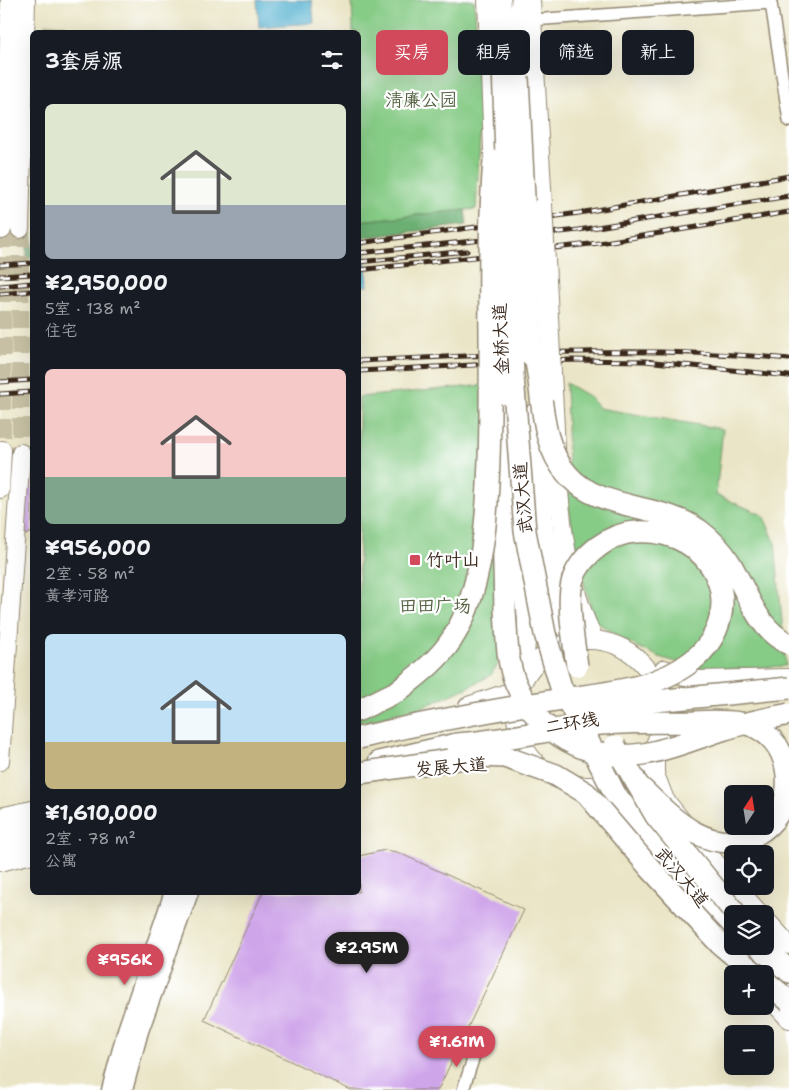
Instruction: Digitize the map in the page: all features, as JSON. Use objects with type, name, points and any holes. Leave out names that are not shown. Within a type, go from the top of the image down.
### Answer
[{"type":"highway","name":"武汉大道","points":[[500,0],[505,30]]},
{"type":"highway","name":"武汉大道","points":[[512,30],[514,0]]},
{"type":"highway","points":[[516,30],[522,0]]},
{"type":"highway","points":[[361,709],[398,691],[429,667],[452,639],[469,602],[478,566],[487,509],[492,192],[508,75]]},
{"type":"highway","name":"武汉大道","points":[[510,75],[513,376],[525,531],[545,634],[561,687],[615,794],[724,927]]},
{"type":"highway","name":"武汉大道","points":[[511,75],[543,528],[565,626],[577,666],[609,737],[656,816],[729,905]]},
{"type":"highway","points":[[491,335],[499,436],[509,658],[516,684],[528,705],[556,736],[576,746],[612,756],[642,754],[670,748],[721,730],[789,715]]},
{"type":"highway","points":[[531,342],[538,363],[542,409],[550,446],[568,475],[584,488],[613,501],[683,520],[700,531],[719,548],[764,626],[789,644]]},
{"type":"highway","points":[[361,738],[543,702],[635,687],[671,673],[692,660],[707,644],[717,627],[721,610],[721,589],[713,569],[702,553],[687,541],[668,534],[646,531],[627,532],[612,537],[596,548],[573,579],[571,613],[577,666]]},
{"type":"highway","name":"二环线","points":[[361,752],[464,729],[577,708],[789,688]]},
{"type":"highway","name":"二环线","points":[[361,766],[457,744],[585,720],[789,700]]},
{"type":"highway","points":[[457,744],[497,741],[573,727],[720,721],[757,728],[772,740],[783,754],[788,771],[787,791],[780,810],[767,828],[751,837],[727,841],[706,838],[679,824],[638,785]]},
{"type":"highway","points":[[361,773],[478,756],[505,757],[556,776],[586,793],[649,867],[720,944],[745,965]]},
{"type":"highway","points":[[0,822],[30,815]]},
{"type":"highway","points":[[0,831],[30,824]]},
{"type":"highway","points":[[0,847],[30,840]]},
{"type":"highway","points":[[749,955],[789,1000]]},
{"type":"highway","points":[[773,955],[789,972]]},
{"type":"highway","points":[[774,988],[789,1000]]},
{"type":"main road","points":[[2,230],[10,0]]},
{"type":"main road","points":[[20,229],[26,0]]},
{"type":"main road","name":"金桥大道","points":[[487,0],[503,395],[514,535],[527,622],[522,683]]},
{"type":"main road","points":[[531,0],[560,505],[570,566],[581,614],[594,639]]},
{"type":"main road","points":[[0,489],[2,450]]},
{"type":"main road","points":[[0,761],[21,453]]},
{"type":"main road","points":[[740,965],[591,795],[543,770],[530,757],[521,741],[516,724],[516,706],[522,683],[537,660],[554,648],[573,641],[594,639],[619,645],[640,659],[695,680],[789,678]]},
{"type":"main road","points":[[572,784],[592,786],[611,782],[629,774],[644,761],[655,745],[661,728],[662,703],[655,679],[640,659]]},
{"type":"main road","points":[[361,731],[485,702],[522,683]]},
{"type":"main road","points":[[661,728],[789,715]]},
{"type":"main road","points":[[655,745],[655,774],[665,800],[724,873]]},
{"type":"main road","name":"发展大道","points":[[361,779],[472,762],[514,763],[543,770]]},
{"type":"main road","points":[[0,817],[30,810]]},
{"type":"main road","points":[[0,862],[30,854]]},
{"type":"main road","points":[[110,1090],[126,1030],[173,895]]},
{"type":"main road","points":[[124,1090],[140,1031],[189,895]]},
{"type":"main road","points":[[743,895],[752,905]]},
{"type":"main road","points":[[774,928],[789,944]]},
{"type":"main road","points":[[774,1003],[789,1020]]},
{"type":"street","points":[[532,20],[771,3],[789,121]]},
{"type":"street","points":[[463,1090],[475,1053]]},
{"type":"green space","name":"清廉公园","points":[[352,0],[474,0],[476,30],[458,30],[458,75],[480,75],[482,102],[476,209],[361,221],[361,30],[353,30]]},
{"type":"green space","points":[[46,24],[66,25],[65,30],[46,30]]},
{"type":"green space","points":[[465,210],[467,225],[361,238],[361,221]]},
{"type":"green space","points":[[30,233],[30,258],[27,258],[27,234]]},
{"type":"green space","points":[[566,383],[590,397],[599,408],[723,429],[716,495],[763,515],[775,542],[786,666],[707,670],[662,658],[627,642],[595,621],[576,556],[569,507]]},
{"type":"green space","name":"田田广场","points":[[496,384],[506,651],[491,675],[467,688],[425,706],[361,722],[361,397]]},
{"type":"water","points":[[257,0],[312,0],[314,23],[259,27]]},
{"type":"water","points":[[361,238],[363,238],[368,286],[361,286]]},
{"type":"building","points":[[30,464],[30,533],[25,535],[27,465]]},
{"type":"building","points":[[385,850],[397,852],[524,910],[438,1090],[351,1090],[204,1020],[262,895],[361,895],[361,856]]},
{"type":"tunnel","points":[[20,229],[21,453]]},
{"type":"tunnel","points":[[2,230],[2,450]]},
{"type":"railway","points":[[361,243],[579,213],[789,176]]},
{"type":"railway","points":[[361,253],[579,230],[789,196]]},
{"type":"railway","points":[[361,270],[599,243],[789,212]]},
{"type":"railway","points":[[361,262],[467,251]]},
{"type":"railway","points":[[0,265],[30,263]]},
{"type":"railway","points":[[0,276],[30,274]]},
{"type":"railway","points":[[0,286],[30,283]]},
{"type":"railway","points":[[0,294],[30,291]]},
{"type":"railway","points":[[361,361],[574,352],[681,352],[789,359]]},
{"type":"railway","points":[[361,371],[571,360],[645,361],[789,376]]},
{"type":"railway","points":[[0,382],[30,380]]},
{"type":"railway","points":[[0,394],[30,392]]},
{"type":"place","name":"竹叶山","points":[[415,560]]}]
